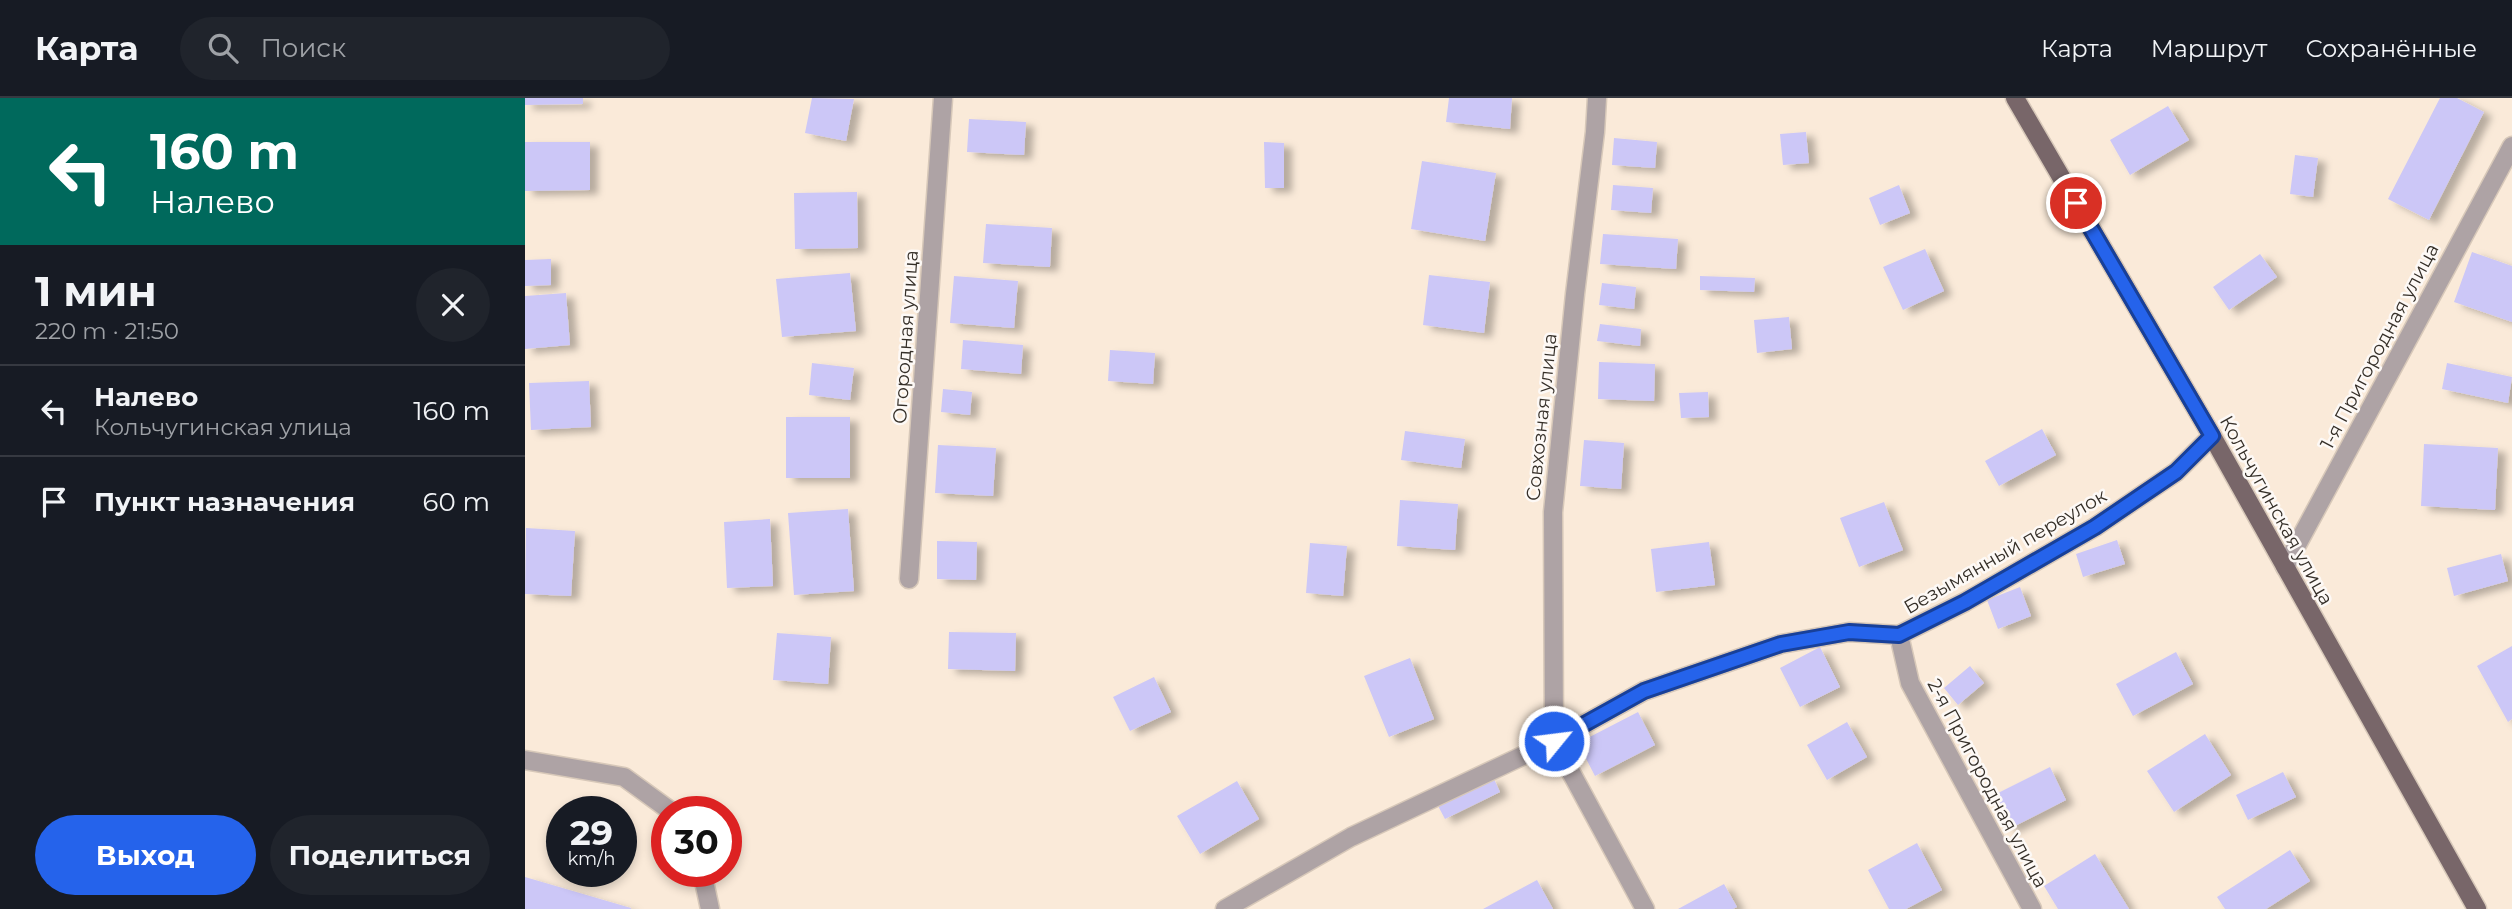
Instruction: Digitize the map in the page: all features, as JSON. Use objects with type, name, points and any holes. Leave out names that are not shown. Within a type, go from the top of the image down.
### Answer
[{"type":"main road","name":"Кольчугинская улица","points":[[2015,98],[2212,436],[2477,909]]},
{"type":"street","name":"Огородная улица","points":[[909,579],[943,98]]},
{"type":"street","name":"Совхозная улица","points":[[1554,741],[1553,512],[1597,98]]},
{"type":"street","name":"1-я Пригородная улица","points":[[2285,567],[2512,146]]},
{"type":"street","name":"Безымянный переулок","points":[[1226,909],[1351,837],[1554,741],[1644,691],[1781,644],[1849,632],[1899,635],[1965,602],[2095,527],[2176,472],[2212,436]]},
{"type":"street","name":"2-я Пригородная улица","points":[[1899,635],[1910,682],[2032,909]]},
{"type":"street","points":[[1554,741],[1645,909]]},
{"type":"street","points":[[525,760],[624,777],[651,797]]},
{"type":"street","points":[[705,887],[710,909]]},
{"type":"building","points":[[525,98],[583,98],[583,104],[525,105]]},
{"type":"building","points":[[812,98],[854,99],[846,141],[805,133]]},
{"type":"building","points":[[1449,98],[1512,98],[1510,129],[1446,122]]},
{"type":"building","points":[[2440,98],[2457,98],[2484,112],[2429,220],[2388,199]]},
{"type":"building","points":[[2168,106],[2189,140],[2130,175],[2110,140]]},
{"type":"building","points":[[969,119],[1026,122],[1024,155],[967,152]]},
{"type":"building","points":[[1806,132],[1809,163],[1783,165],[1780,134]]},
{"type":"building","points":[[1614,138],[1657,142],[1655,168],[1612,165]]},
{"type":"building","points":[[525,142],[590,142],[590,190],[525,191]]},
{"type":"building","points":[[1264,142],[1284,143],[1284,188],[1265,188]]},
{"type":"building","points":[[2295,155],[2318,158],[2313,197],[2290,194]]},
{"type":"building","points":[[1422,161],[1496,173],[1485,241],[1411,229]]},
{"type":"building","points":[[1613,185],[1653,188],[1651,213],[1611,210]]},
{"type":"building","points":[[1899,185],[1910,213],[1880,225],[1869,198]]},
{"type":"building","points":[[857,192],[858,248],[795,249],[794,193]]},
{"type":"building","points":[[986,224],[1052,228],[1050,267],[983,263]]},
{"type":"building","points":[[1603,234],[1678,239],[1676,269],[1600,264]]},
{"type":"building","points":[[1925,249],[1944,291],[1903,310],[1883,267]]},
{"type":"building","points":[[2472,252],[2512,266],[2512,322],[2454,302]]},
{"type":"building","points":[[2260,254],[2277,277],[2229,310],[2213,287]]},
{"type":"building","points":[[551,259],[551,285],[525,286],[525,260]]},
{"type":"building","points":[[850,273],[856,331],[782,337],[776,279]]},
{"type":"building","points":[[1429,275],[1490,282],[1484,333],[1423,325]]},
{"type":"building","points":[[954,276],[1018,281],[1014,328],[950,323]]},
{"type":"building","points":[[1700,276],[1755,278],[1754,292],[1700,290]]},
{"type":"building","points":[[1602,283],[1636,287],[1634,309],[1599,305]]},
{"type":"building","points":[[566,293],[570,345],[525,349],[525,296]]},
{"type":"building","points":[[1789,317],[1792,349],[1757,353],[1754,320]]},
{"type":"building","points":[[1600,324],[1641,329],[1640,346],[1597,341]]},
{"type":"building","points":[[963,340],[1023,345],[1021,374],[961,369]]},
{"type":"building","points":[[1110,350],[1155,353],[1153,384],[1108,381]]},
{"type":"building","points":[[1599,362],[1655,364],[1654,401],[1598,399]]},
{"type":"building","points":[[812,363],[854,368],[850,400],[809,395]]},
{"type":"building","points":[[2447,363],[2512,377],[2508,403],[2442,389]]},
{"type":"building","points":[[589,381],[591,427],[531,430],[529,383]]},
{"type":"building","points":[[943,389],[972,392],[970,415],[941,412]]},
{"type":"building","points":[[1708,392],[1709,417],[1681,418],[1679,393]]},
{"type":"building","points":[[786,417],[850,417],[850,478],[786,478]]},
{"type":"building","points":[[2042,429],[2056,455],[1999,486],[1985,461]]},
{"type":"building","points":[[1405,431],[1465,439],[1461,468],[1401,460]]},
{"type":"building","points":[[1584,440],[1624,443],[1621,489],[1580,486]]},
{"type":"building","points":[[2424,444],[2498,448],[2495,510],[2421,506]]},
{"type":"building","points":[[938,445],[996,448],[993,496],[935,493]]},
{"type":"building","points":[[1400,500],[1458,504],[1455,550],[1397,546]]},
{"type":"building","points":[[1884,502],[1903,550],[1859,567],[1840,518]]},
{"type":"building","points":[[848,509],[854,591],[794,595],[788,513]]},
{"type":"building","points":[[770,519],[773,586],[727,588],[724,522]]},
{"type":"building","points":[[526,528],[575,531],[571,596],[525,594]]},
{"type":"building","points":[[2117,540],[2125,564],[2083,577],[2076,554]]},
{"type":"building","points":[[937,541],[977,542],[976,580],[937,579]]},
{"type":"building","points":[[1709,542],[1715,585],[1656,592],[1651,549]]},
{"type":"building","points":[[1310,543],[1347,546],[1343,596],[1306,593]]},
{"type":"building","points":[[2501,554],[2508,581],[2454,596],[2447,568]]},
{"type":"building","points":[[2020,587],[2031,616],[1998,629],[1987,600]]},
{"type":"building","points":[[949,632],[1016,633],[1015,671],[948,669]]},
{"type":"building","points":[[777,633],[831,637],[828,684],[773,680]]},
{"type":"building","points":[[2512,646],[2512,719],[2508,722],[2477,666]]},
{"type":"building","points":[[1820,647],[1840,687],[1800,707],[1780,668]]},
{"type":"building","points":[[2176,652],[2193,684],[2133,716],[2116,684]]},
{"type":"building","points":[[1410,658],[1434,719],[1389,737],[1364,676]]},
{"type":"building","points":[[1970,666],[1984,683],[1958,705],[1944,688]]},
{"type":"building","points":[[1154,677],[1171,712],[1130,731],[1113,697]]},
{"type":"building","points":[[1638,712],[1655,745],[1595,776],[1578,743]]},
{"type":"building","points":[[1847,722],[1867,757],[1827,780],[1807,745]]},
{"type":"building","points":[[2205,734],[2231,775],[2174,812],[2147,771]]},
{"type":"building","points":[[2050,767],[2066,800],[2009,829],[1992,796]]},
{"type":"building","points":[[2283,772],[2296,797],[2248,820],[2236,795]]},
{"type":"building","points":[[1493,777],[1500,792],[1445,819],[1437,804]]},
{"type":"building","points":[[1237,781],[1259,819],[1200,854],[1177,816]]},
{"type":"building","points":[[1917,843],[1942,890],[1906,909],[1889,909],[1868,870]]},
{"type":"building","points":[[2290,850],[2310,881],[2266,909],[2225,909],[2217,897]]},
{"type":"building","points":[[2095,854],[2129,909],[2058,909],[2044,886]]},
{"type":"building","points":[[525,877],[546,883],[546,887],[559,887],[631,908],[631,909],[525,909]]},
{"type":"building","points":[[1537,880],[1553,909],[1483,909]]},
{"type":"building","points":[[1724,884],[1737,907],[1678,909]]},
{"type":"route","points":[[1554,741],[1644,691],[1781,644],[1849,632],[1899,635],[1965,602],[2095,527],[2176,472],[2212,436],[2076,203]]}]
